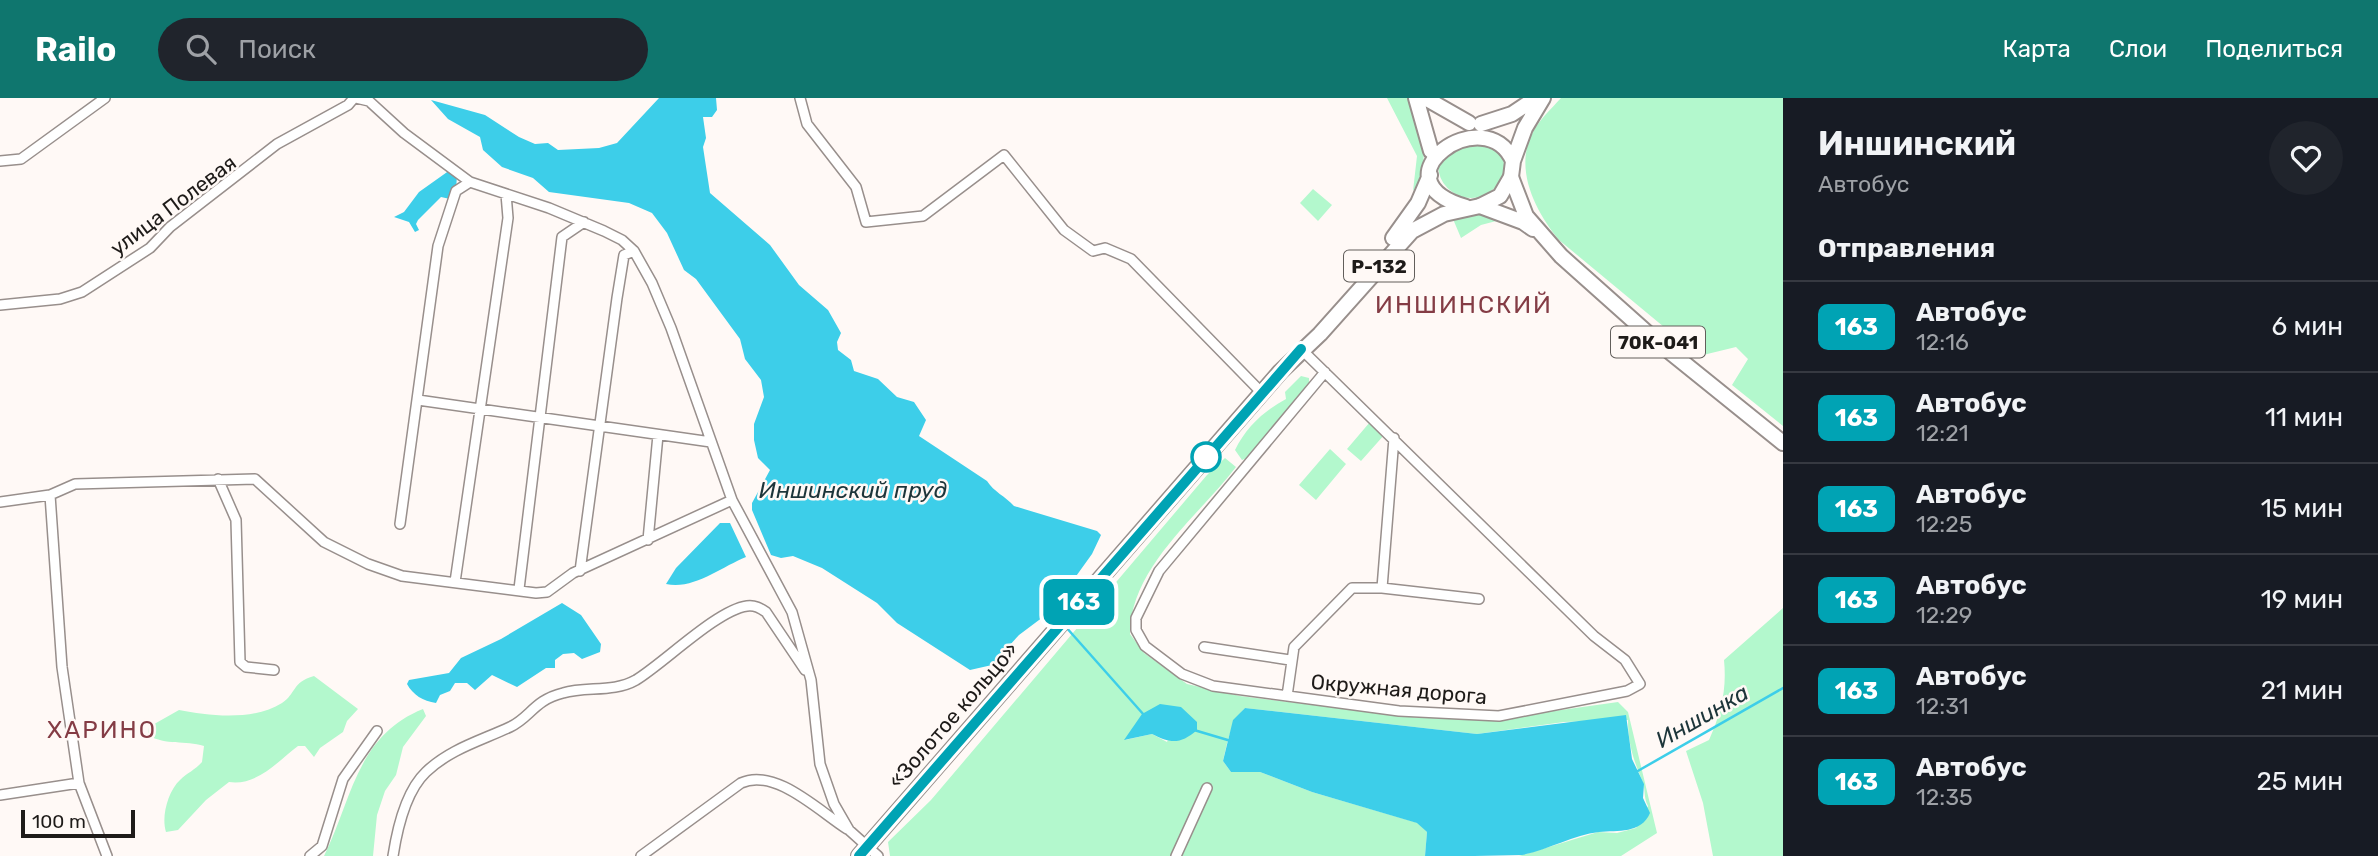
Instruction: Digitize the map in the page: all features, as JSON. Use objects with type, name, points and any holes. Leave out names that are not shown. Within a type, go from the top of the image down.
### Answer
[{"type":"main road","points":[[1416,98],[1432,151]]},
{"type":"main road","points":[[1424,98],[1504,139],[1513,160]]},
{"type":"main road","points":[[1432,151],[1447,131],[1512,114],[1536,98]]},
{"type":"main road","points":[[1511,177],[1513,160],[1525,128],[1543,98]]},
{"type":"main road","name":"«Золотое кольцо»","points":[[1304,346],[1314,328],[1407,222],[1430,175],[1432,151]]},
{"type":"main road","points":[[1430,175],[1439,192],[1466,205]]},
{"type":"main road","name":"«Золотое кольцо»","points":[[868,853],[1061,623],[1262,393],[1304,346],[1320,334],[1412,232],[1432,218],[1500,196],[1511,177]]},
{"type":"main road","name":"70К-041","points":[[1511,177],[1527,216],[1540,234]]},
{"type":"main road","name":"70К-041","points":[[1466,205],[1523,222],[1540,234],[1623,313],[1783,443]]},
{"type":"street","points":[[0,161],[20,159],[105,98]]},
{"type":"street","points":[[355,98],[369,101],[404,133],[470,182],[584,222],[622,240],[634,251],[652,283],[671,328],[732,500],[792,612],[811,680],[820,764],[834,804],[849,830],[868,853]]},
{"type":"street","name":"улица Полевая","points":[[0,305],[60,299],[82,292],[150,248],[170,227],[277,144],[348,105],[355,98]]},
{"type":"street","points":[[800,98],[807,124],[856,187],[866,222],[923,216],[1004,155],[1063,230],[1093,251],[1105,248],[1131,259],[1262,393]]},
{"type":"street","points":[[400,524],[438,246],[456,191],[470,182]]},
{"type":"street","points":[[455,582],[478,408],[508,218],[506,194]]},
{"type":"street","points":[[519,589],[562,237],[584,222]]},
{"type":"street","points":[[580,571],[624,255],[634,251]]},
{"type":"street","name":"Окружная дорога","points":[[1304,346],[1325,372],[1527,571],[1625,660],[1640,684],[1627,691],[1499,716],[1399,711],[1213,686],[1182,674],[1146,646],[1136,630],[1136,618],[1144,597],[1171,555],[1325,372]]},
{"type":"street","points":[[418,400],[711,442]]},
{"type":"street","points":[[648,540],[658,435]]},
{"type":"street","points":[[1382,588],[1394,438]]},
{"type":"street","points":[[218,479],[236,520],[240,662],[246,667],[274,670]]},
{"type":"street","points":[[0,502],[50,495],[75,484],[257,480],[324,542],[368,564],[402,576],[547,592],[580,571],[732,500]]},
{"type":"street","points":[[50,495],[62,667],[79,783],[107,856]]},
{"type":"street","points":[[1287,696],[1290,660],[1298,640],[1352,588],[1382,588],[1479,599]]},
{"type":"street","points":[[393,856],[397,832],[416,786],[437,763],[477,738],[512,726],[534,705],[554,696],[628,684],[700,633],[743,607],[757,607],[766,612],[811,680]]},
{"type":"street","points":[[1204,648],[1290,660]]},
{"type":"street","points":[[310,856],[322,846],[343,779],[377,732]]},
{"type":"street","points":[[641,856],[741,783],[752,779],[780,784],[849,830]]},
{"type":"street","points":[[0,795],[79,783]]},
{"type":"street","points":[[1176,856],[1207,788]]},
{"type":"green space","points":[[1387,98],[1407,98],[1421,132],[1424,157],[1419,181],[1413,191],[1417,156]]},
{"type":"green space","points":[[1561,98],[1783,98],[1783,426],[1732,385],[1748,359],[1736,347],[1699,356],[1559,240],[1550,229],[1535,203],[1526,175],[1525,161],[1533,132]]},
{"type":"green space","points":[[1465,132],[1477,132],[1489,137],[1499,147],[1504,165],[1502,178],[1489,193],[1477,198],[1465,198],[1453,193],[1443,183],[1438,171],[1438,159],[1443,147],[1453,137]]},
{"type":"green space","points":[[1313,189],[1332,205],[1318,221],[1300,203]]},
{"type":"green space","points":[[1489,214],[1500,220],[1481,225],[1461,238],[1453,219]]},
{"type":"green space","points":[[1301,376],[1309,378],[1309,385],[1249,457],[1242,460],[1235,450],[1245,434],[1271,408],[1286,399],[1285,392]]},
{"type":"green space","points":[[1370,422],[1385,434],[1361,461],[1347,449]]},
{"type":"green space","points":[[1330,449],[1346,464],[1316,500],[1299,485]]},
{"type":"green space","points":[[1225,458],[1236,467],[1169,544],[1141,587],[1133,610],[1130,634],[1144,653],[1187,684],[1240,696],[1420,718],[1497,719],[1618,702],[1628,712],[1657,833],[1621,856],[1519,856],[1598,832],[1617,833],[1636,828],[1648,806],[1632,751],[1628,720],[1564,722],[1477,734],[1245,708],[1233,726],[1223,761],[1231,772],[1260,772],[1312,792],[1418,823],[1427,832],[1425,856],[890,856],[888,842],[931,800],[1207,475]],"holes":[[[1181,707],[1167,742],[1152,734],[1125,740]]]},
{"type":"green space","points":[[1783,608],[1783,856],[1713,856],[1703,803],[1686,751],[1709,740],[1724,691],[1724,660]]},
{"type":"green space","points":[[314,676],[358,709],[347,721],[343,732],[320,748],[314,757],[305,746],[298,746],[258,777],[229,782],[206,800],[178,830],[166,832],[164,819],[169,797],[180,780],[202,762],[204,746],[155,738],[148,735],[149,727],[179,710],[231,716],[271,709],[286,700],[302,681]]},
{"type":"green space","points":[[423,709],[426,716],[403,747],[396,775],[385,791],[377,815],[373,856],[324,856],[350,792],[370,753],[383,735]]},
{"type":"water","name":"Иншинский пруд","points":[[659,98],[716,98],[717,110],[712,117],[703,117],[706,138],[703,147],[710,193],[770,245],[799,285],[828,310],[841,333],[837,342],[838,350],[851,360],[854,371],[878,379],[897,397],[914,402],[926,420],[919,436],[987,481],[1014,506],[1097,531],[1101,535],[1092,554],[1051,611],[1019,635],[992,665],[970,670],[897,623],[877,603],[822,568],[793,556],[781,558],[771,555],[752,510],[752,503],[770,470],[758,458],[754,440],[754,424],[764,397],[761,380],[745,359],[740,339],[696,279],[684,270],[667,233],[652,213],[629,203],[549,192],[533,178],[502,167],[483,150],[480,137],[448,119],[431,100],[485,115],[519,137],[535,144],[548,143],[558,150],[599,148],[617,143]]},
{"type":"water","points":[[450,170],[457,175],[456,190],[450,199],[441,197],[418,220],[416,224],[419,230],[415,232],[409,222],[394,217],[404,212],[419,192]]},
{"type":"water","points":[[720,523],[730,523],[746,557],[697,581],[666,584],[676,568]]},
{"type":"water","points":[[562,603],[581,615],[601,644],[600,652],[582,659],[574,653],[563,654],[555,660],[555,668],[546,668],[517,687],[492,675],[475,690],[467,683],[455,683],[450,691],[440,695],[436,703],[419,697],[407,684],[409,680],[449,673],[461,658],[501,639]]},
{"type":"water","points":[[1160,704],[1181,707],[1197,722],[1197,730],[1176,741],[1165,740],[1152,734],[1124,740],[1142,714]]},
{"type":"water","points":[[1245,708],[1477,734],[1626,715],[1632,759],[1644,784],[1643,798],[1650,813],[1641,825],[1635,828],[1589,834],[1522,855],[1425,856],[1427,832],[1417,823],[1312,792],[1260,772],[1231,772],[1223,761],[1233,720]]},
{"type":"waterway","points":[[1051,611],[1058,619]]},
{"type":"waterway","points":[[1065,626],[1144,715]]},
{"type":"waterway","name":"Иншинка","points":[[1636,772],[1783,688]]},
{"type":"waterway","points":[[1194,730],[1231,741]]},
{"type":"bus line","name":"163","points":[[859,856],[1301,349]]},
{"type":"district","name":"ИНШИНСКИЙ","points":[[1464,305]]},
{"type":"district","name":"ХАРИНО","points":[[102,730]]}]
